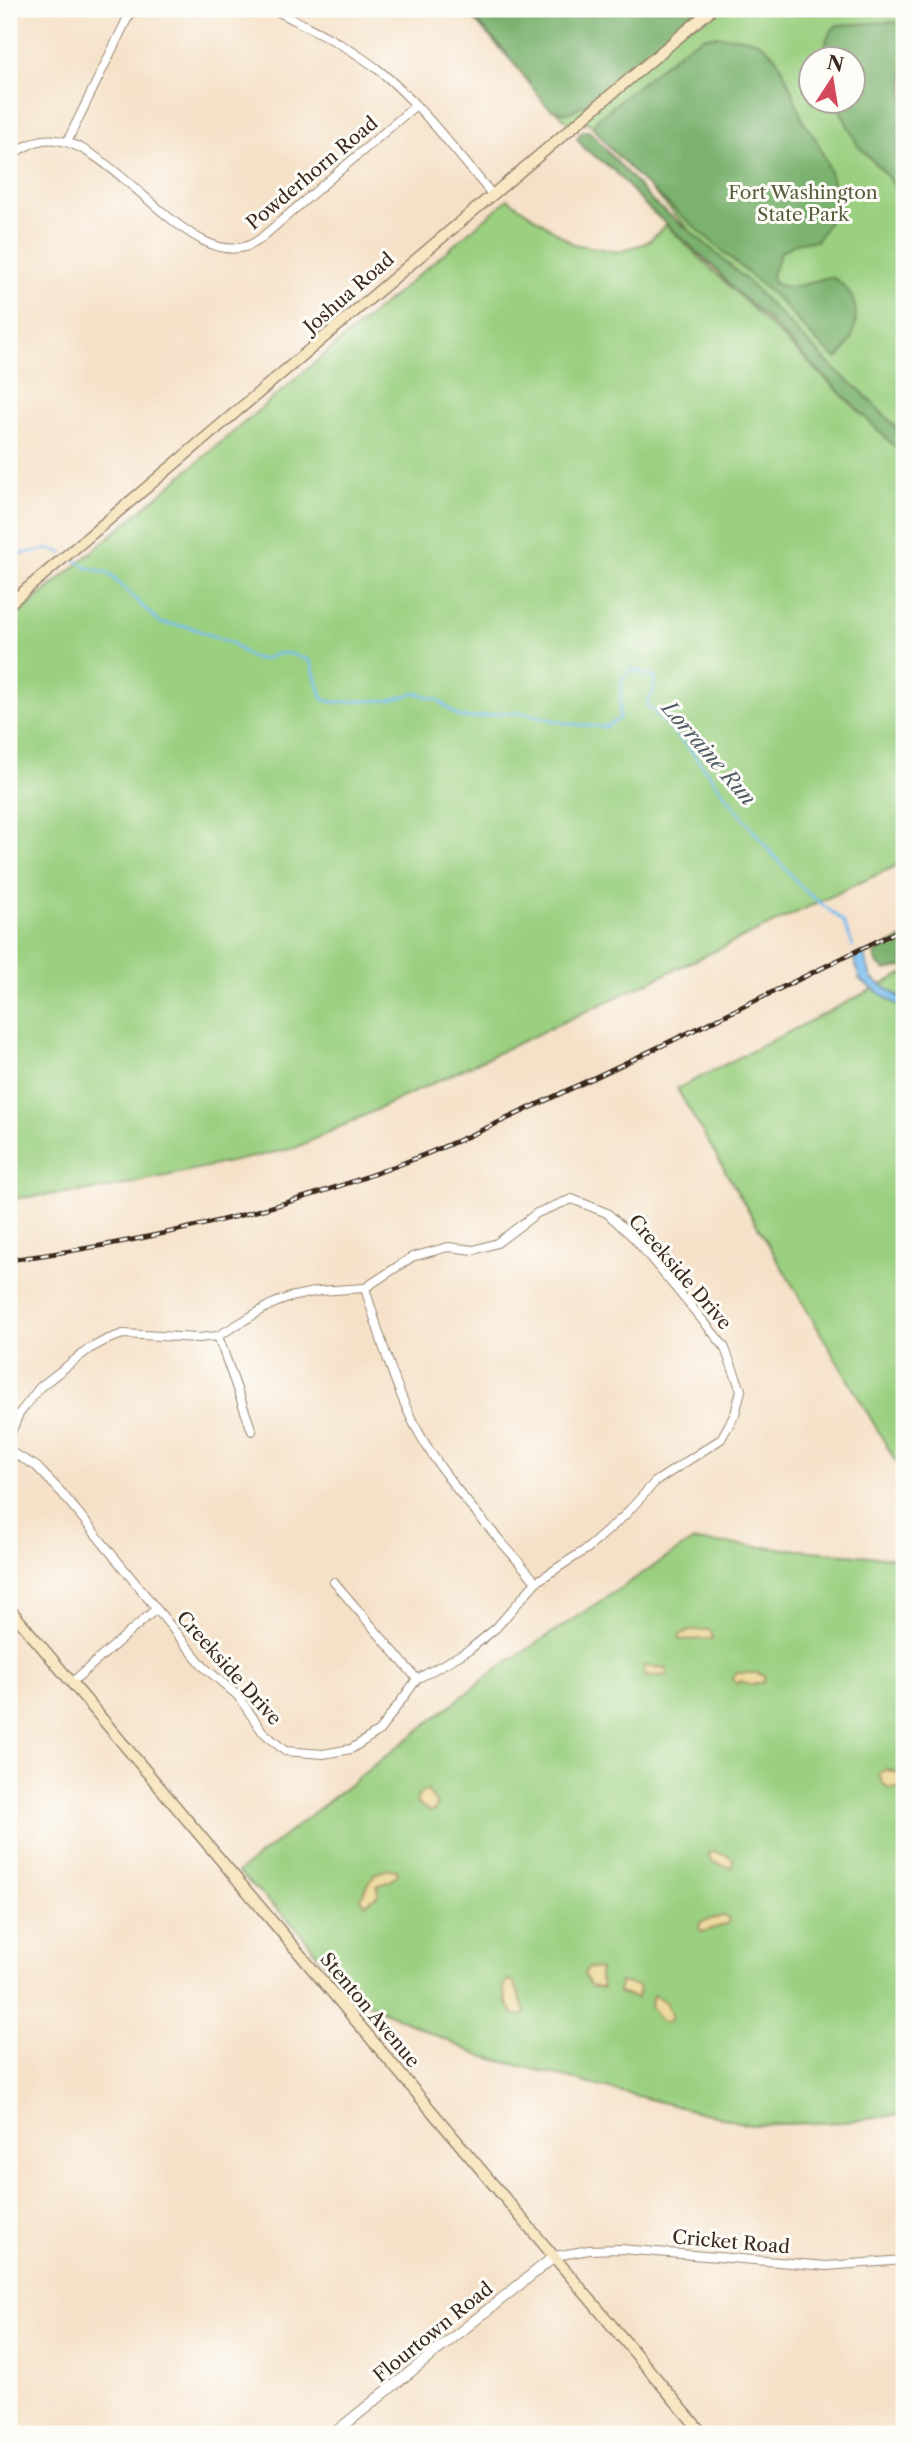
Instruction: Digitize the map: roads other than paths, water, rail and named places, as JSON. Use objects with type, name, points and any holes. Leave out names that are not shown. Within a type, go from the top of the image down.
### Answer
[{"type":"main road","name":"Joshua Road","points":[[9,604],[491,193],[712,9]]},
{"type":"main road","name":"Stenton Avenue","points":[[9,1608],[703,2434]]},
{"type":"street","points":[[9,156],[34,142],[67,142],[132,9]]},
{"type":"street","points":[[273,9],[365,60],[416,105],[491,193]]},
{"type":"street","name":"Powderhorn Road","points":[[67,142],[92,155],[204,242],[231,250],[252,245],[416,105]]},
{"type":"street","name":"Creekside Drive","points":[[9,1437],[19,1414],[40,1387],[106,1339],[123,1335],[198,1338],[218,1336],[270,1305],[290,1297],[319,1291],[365,1288],[412,1257],[448,1247],[474,1250],[497,1243],[537,1213],[572,1199],[607,1213],[634,1238],[724,1346],[741,1390],[735,1414],[721,1438],[654,1482],[624,1516],[588,1548],[536,1582],[487,1635],[469,1650],[417,1679],[379,1731],[351,1749],[323,1754],[285,1751],[262,1731],[238,1696],[204,1667],[62,1493],[36,1466],[9,1451]]},
{"type":"street","points":[[365,1288],[385,1354],[413,1421],[443,1469],[536,1582]]},
{"type":"street","points":[[218,1336],[252,1431]]},
{"type":"street","points":[[334,1582],[417,1679]]},
{"type":"street","points":[[71,1683],[156,1609]]},
{"type":"street","name":"Cricket Road","points":[[555,2256],[589,2250],[620,2249],[827,2266],[904,2260]]},
{"type":"street","name":"Flourtown Road","points":[[333,2434],[555,2256]]},
{"type":"water","points":[[864,953],[871,978],[904,1000],[904,1010],[860,980],[853,956]]},
{"type":"waterway","name":"Lorraine Run","points":[[9,554],[42,550],[63,553]]},
{"type":"waterway","name":"Lorraine Run","points":[[69,556],[88,568],[108,573],[160,623],[189,627],[232,643],[248,656],[263,660],[286,653],[310,661],[323,699],[332,702],[390,700],[417,693],[438,700],[459,717],[525,713],[568,724],[605,727],[619,719],[622,679],[633,669],[656,679],[646,704],[691,751],[767,848],[804,890],[843,921],[853,946]]},
{"type":"railway","points":[[9,1260],[199,1226],[293,1201],[385,1170],[524,1111],[904,928]]},
{"type":"park label","name":"Fort Washington State Park","points":[[803,203]]}]
